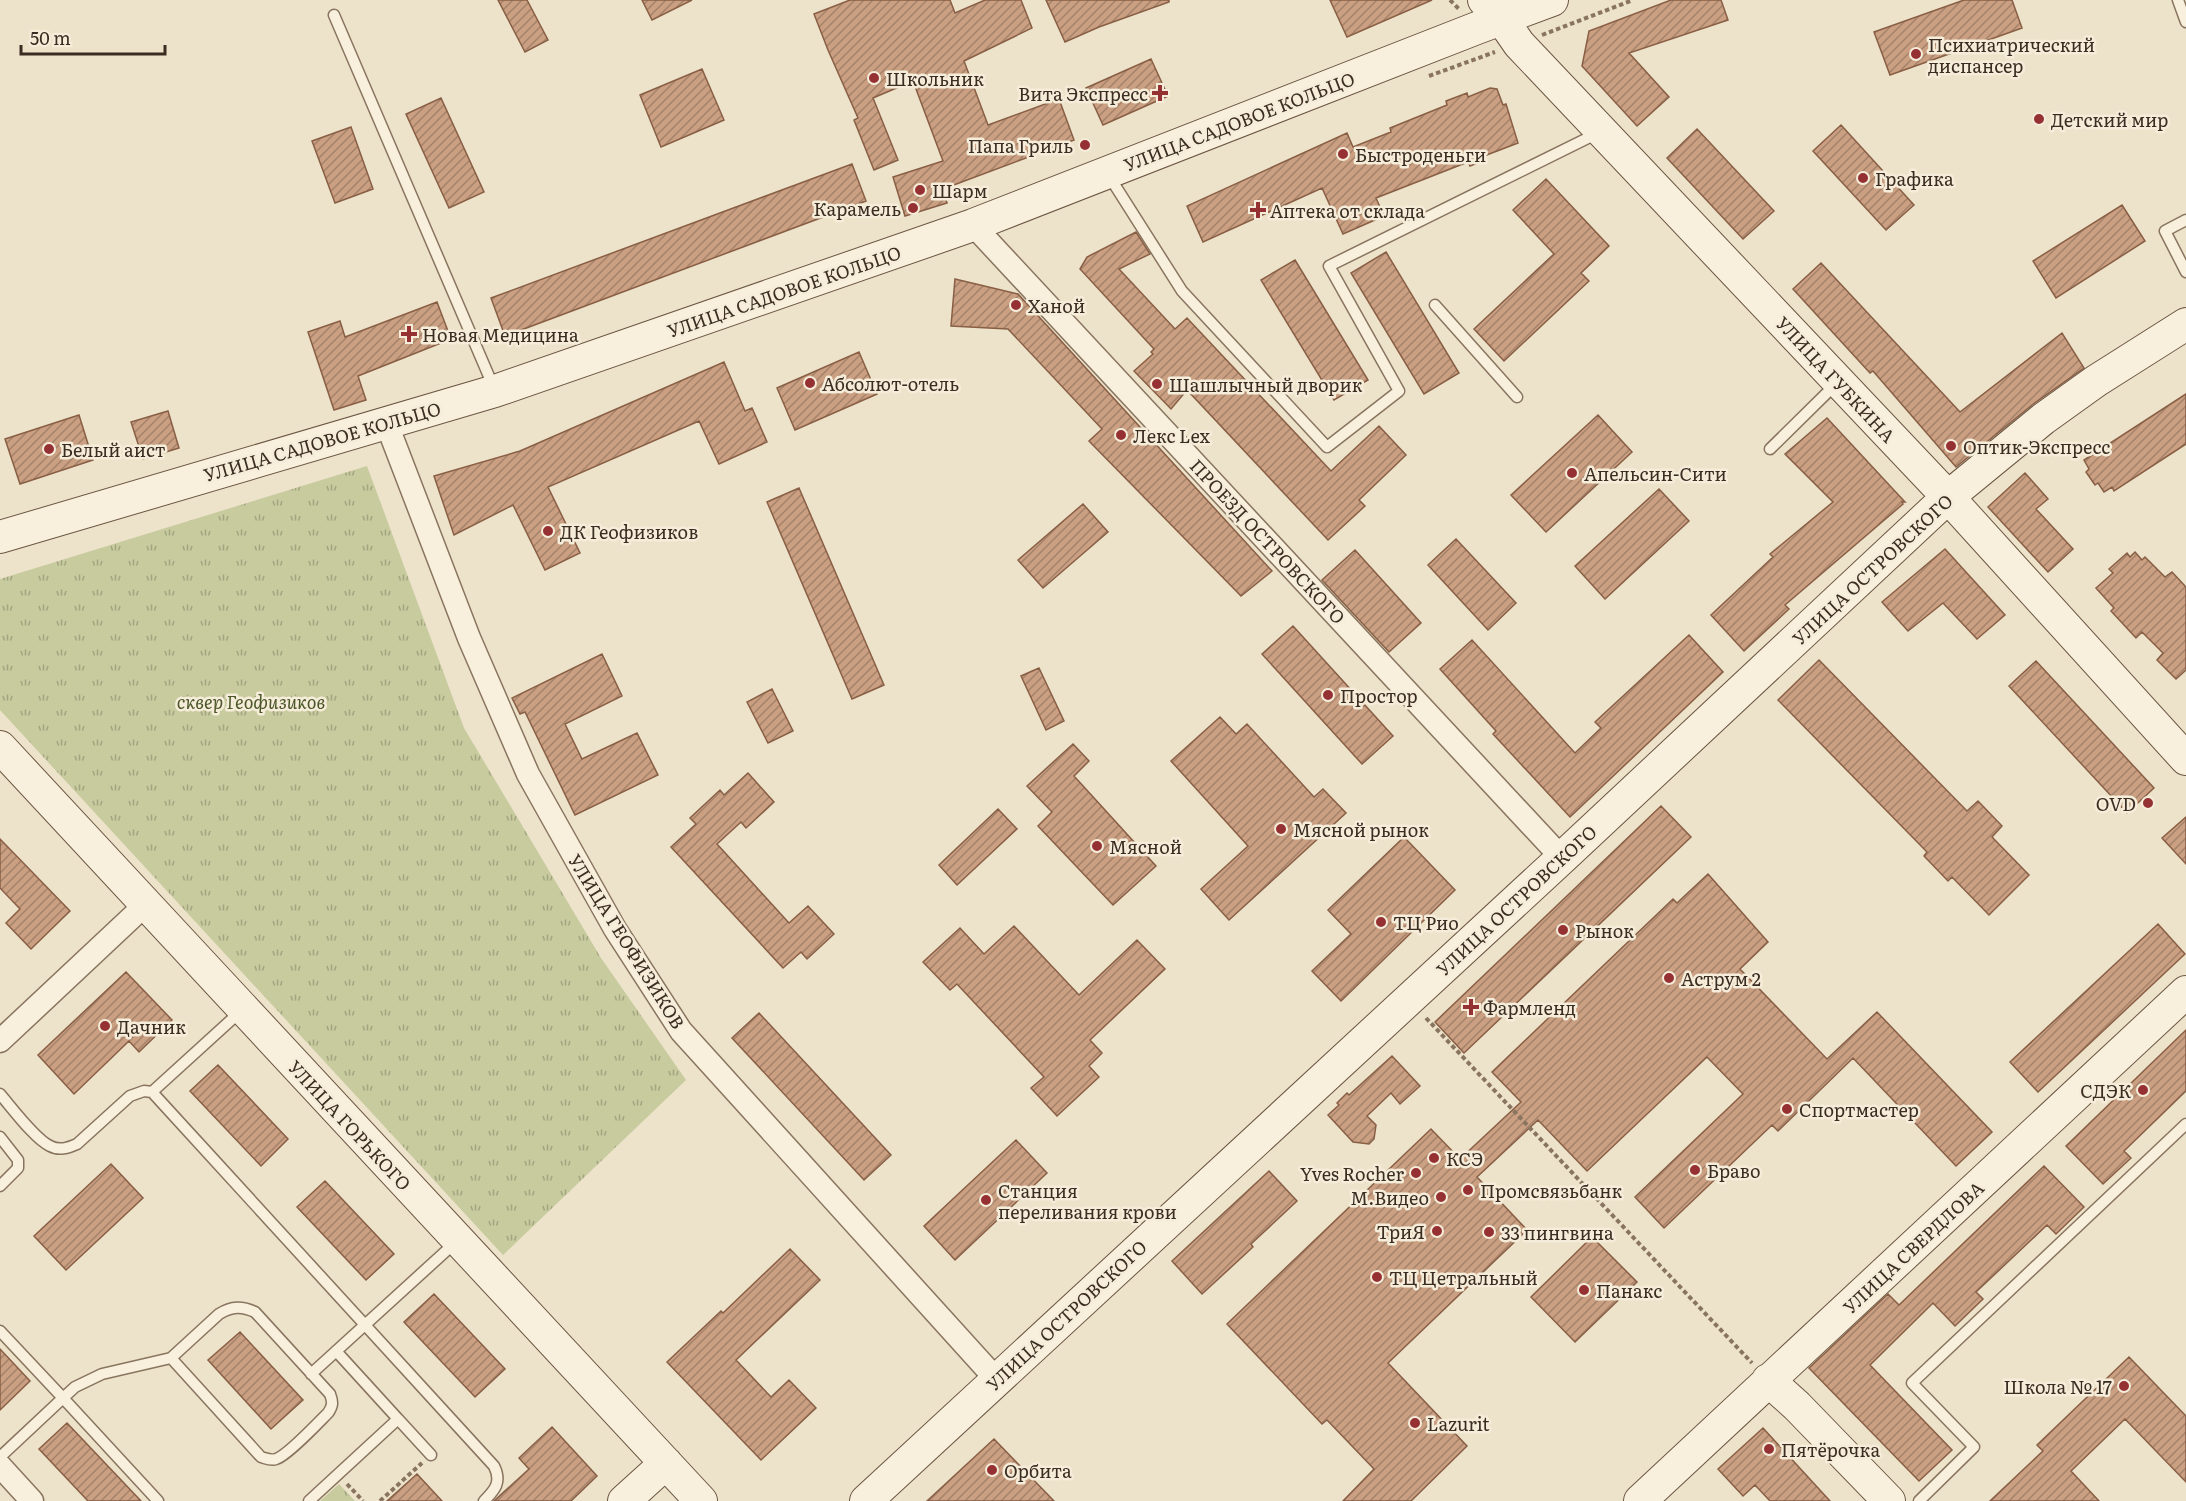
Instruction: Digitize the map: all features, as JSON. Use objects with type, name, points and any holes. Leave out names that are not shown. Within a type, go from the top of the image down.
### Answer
[{"type":"street","name":"УЛИЦА САДОВОЕ КОЛЬЦО","points":[[0,537],[495,391],[973,225],[1107,172],[1492,9],[1552,0]]},
{"type":"street","name":"УЛИЦА ГУБКИНА","points":[[1492,9],[1520,44],[1601,131],[1948,497],[2186,759]]},
{"type":"street","name":"ПРОЕЗД ОСТРОВСКОГО","points":[[973,225],[1562,858]]},
{"type":"street","name":"УЛИЦА ОСТРОВСКОГО","points":[[866,1501],[1562,858],[1948,497],[2043,420],[2096,381],[2186,324]]},
{"type":"street","name":"УЛИЦА ГЕОФИЗИКОВ","points":[[386,422],[469,638],[528,774],[615,929],[681,1031],[996,1379]]},
{"type":"street","name":"УЛИЦА ГОРЬКОГО","points":[[0,747],[701,1501]]},
{"type":"street","points":[[0,1041],[145,904]]},
{"type":"street","name":"УЛИЦА СВЕРДЛОВА","points":[[1640,1501],[2186,992]]},
{"type":"street","points":[[1768,1380],[1797,1406],[1889,1501]]},
{"type":"street","points":[[624,1501],[666,1463]]},
{"type":"street","points":[[0,1466],[32,1501]]},
{"type":"lane","points":[[2178,0],[2186,22]]},
{"type":"lane","points":[[333,15],[495,391]]},
{"type":"lane","points":[[1107,172],[1182,291],[1327,447],[1399,391],[1329,266],[1601,131]]},
{"type":"lane","points":[[2186,220],[2165,231],[2186,272]]},
{"type":"lane","points":[[1435,305],[1517,397]]},
{"type":"lane","points":[[1770,449],[1839,382]]},
{"type":"lane","points":[[152,1092],[243,1009]]},
{"type":"lane","points":[[0,1094],[42,1140],[58,1149],[77,1144],[130,1096],[144,1091],[152,1092],[494,1466],[498,1474],[498,1484],[484,1501]]},
{"type":"lane","points":[[1919,1501],[1974,1447],[1912,1383],[2186,1124]]},
{"type":"lane","points":[[0,1137],[14,1152],[18,1160],[18,1168],[0,1186]]},
{"type":"lane","points":[[311,1374],[458,1240]]},
{"type":"lane","points":[[0,1457],[75,1387],[102,1374],[171,1358],[227,1309],[246,1308],[255,1312],[330,1394],[332,1407],[284,1453],[276,1459],[267,1459],[261,1457],[171,1358]]},
{"type":"lane","points":[[0,1331],[158,1501]]},
{"type":"lane","points":[[336,1351],[431,1455]]},
{"type":"lane","points":[[309,1501],[398,1419]]},
{"type":"path","points":[[1408,1000],[1768,1380]]},
{"type":"path","points":[[381,1501],[431,1455]]},
{"type":"path","points":[[338,1474],[363,1501]]},
{"type":"green space","name":"cквер Геофизиков","points":[[367,466],[464,728],[601,958],[686,1080],[503,1255],[0,710],[0,579]]},
{"type":"green space","points":[[339,1484],[355,1501],[320,1501]]},
{"type":"building","points":[[498,0],[527,0],[548,40],[525,52]]},
{"type":"building","points":[[642,0],[692,0],[652,20]]},
{"type":"building","points":[[850,0],[950,0],[955,13],[985,0],[1021,0],[1032,28],[964,61],[988,125],[1059,99],[1074,140],[943,189],[947,203],[905,216],[893,177],[943,161],[913,81],[873,98],[898,160],[874,170],[854,120],[858,118],[814,14]]},
{"type":"building","points":[[1046,0],[1169,0],[1169,2],[1065,42]]},
{"type":"building","points":[[1330,0],[1432,0],[1347,37]]},
{"type":"building","points":[[1671,0],[1721,0],[1728,20],[1629,53],[1669,97],[1637,126],[1582,66],[1589,31]]},
{"type":"building","name":"Психиатрический диспансер","points":[[1964,0],[2012,0],[2022,28],[1890,75],[1874,32]]},
{"type":"building","points":[[1151,59],[1168,96],[1103,125],[1086,88]]},
{"type":"building","points":[[702,69],[724,120],[661,147],[640,95]]},
{"type":"building","points":[[1490,88],[1497,89],[1503,105],[1506,104],[1518,143],[1484,156],[1485,160],[1470,166],[1468,162],[1376,198],[1384,216],[1343,234],[1322,188],[1203,242],[1187,206],[1347,133],[1353,147],[1391,132],[1390,128],[1447,105],[1446,101],[1467,93],[1468,97]]},
{"type":"building","points":[[441,98],[484,192],[449,208],[406,114]]},
{"type":"building","name":"Графика","points":[[1841,125],[1914,205],[1886,230],[1813,151]]},
{"type":"building","points":[[351,127],[373,189],[335,203],[312,141]]},
{"type":"building","points":[[1697,129],[1774,211],[1743,239],[1667,158]]},
{"type":"building","points":[[852,164],[866,201],[505,336],[491,298]]},
{"type":"building","points":[[1546,179],[1609,246],[1581,273],[1589,281],[1504,361],[1474,329],[1554,254],[1513,210]]},
{"type":"building","points":[[2122,205],[2145,241],[2056,298],[2033,261]]},
{"type":"building","points":[[1136,232],[1150,254],[1119,269],[1175,329],[1187,318],[1331,471],[1379,426],[1406,455],[1359,500],[1365,506],[1328,540],[1187,390],[1171,409],[1134,371],[1153,354],[1151,352],[1154,349],[1080,269],[1087,257]]},
{"type":"building","points":[[1386,252],[1459,373],[1424,394],[1351,273]]},
{"type":"building","points":[[1295,260],[1368,380],[1334,400],[1261,280]]},
{"type":"building","points":[[1821,263],[1960,412],[2062,333],[2084,368],[2032,405],[1956,467],[1873,371],[1870,373],[1793,289]]},
{"type":"building","name":"Лекс Lex","points":[[955,279],[1018,294],[1272,571],[1241,596],[1089,441],[1102,429],[1008,329],[951,326]]},
{"type":"building","points":[[437,302],[451,339],[358,376],[366,400],[334,410],[308,332],[340,321],[345,337]]},
{"type":"building","points":[[859,352],[877,394],[795,430],[777,388]]},
{"type":"building","points":[[724,362],[745,411],[752,408],[767,442],[719,464],[699,421],[548,487],[580,553],[545,570],[513,505],[454,535],[434,476],[520,451]]},
{"type":"building","points":[[2186,394],[2186,444],[2114,491],[2112,487],[2104,492],[2098,483],[2095,485],[2086,472],[2089,469],[2084,460]]},
{"type":"building","points":[[168,411],[179,448],[143,459],[131,422]]},
{"type":"building","name":"Белый аист","points":[[79,415],[93,460],[20,484],[5,439]]},
{"type":"building","name":"Апельсин-Сити","points":[[1598,415],[1632,452],[1546,532],[1511,495]]},
{"type":"building","points":[[1827,418],[1905,502],[1902,502],[1903,504],[1785,605],[1789,609],[1744,651],[1711,615],[1773,557],[1770,554],[1833,502],[1785,454]]},
{"type":"building","points":[[2025,473],[2048,499],[2036,509],[2073,549],[2048,572],[1988,507]]},
{"type":"building","points":[[799,488],[884,685],[852,699],[767,502]]},
{"type":"building","points":[[1659,489],[1689,521],[1605,599],[1575,566]]},
{"type":"building","points":[[1083,504],[1108,532],[1043,588],[1018,560]]},
{"type":"building","points":[[1456,539],[1516,603],[1488,630],[1428,565]]},
{"type":"building","points":[[1945,549],[2005,615],[1977,639],[1943,603],[1908,631],[1882,602]]},
{"type":"building","points":[[1355,550],[1421,623],[1389,652],[1322,580]]},
{"type":"building","points":[[2135,552],[2142,560],[2145,557],[2165,577],[2172,572],[2186,587],[2186,670],[2176,679],[2157,660],[2163,653],[2142,632],[2136,638],[2111,611],[2114,608],[2096,588],[2113,573],[2109,569],[2127,553],[2130,557]]},
{"type":"building","name":"Простор","points":[[1293,626],[1393,736],[1362,764],[1262,654]]},
{"type":"building","points":[[1689,635],[1723,672],[1570,817],[1493,734],[1496,731],[1440,669],[1472,640],[1575,753],[1601,728],[1595,722]]},
{"type":"building","points":[[602,654],[622,696],[565,724],[582,759],[637,733],[658,775],[575,815],[525,712],[520,714],[512,698]]},
{"type":"building","points":[[1819,660],[1967,811],[1978,801],[2002,826],[1992,837],[2029,875],[1989,915],[1952,877],[1948,881],[1924,856],[1927,852],[1778,700]]},
{"type":"building","points":[[2036,661],[2154,788],[2127,813],[2009,686]]},
{"type":"building","points":[[1039,668],[1064,721],[1046,730],[1021,676]]},
{"type":"building","points":[[772,689],[793,731],[768,743],[747,702]]},
{"type":"building","name":"Мясной рынок","points":[[1220,717],[1236,734],[1247,724],[1314,797],[1323,789],[1346,813],[1229,920],[1201,889],[1248,846],[1171,761]]},
{"type":"building","name":"Мясной","points":[[1073,744],[1089,761],[1074,776],[1156,866],[1113,905],[1038,826],[1052,812],[1027,786]]},
{"type":"building","points":[[748,773],[774,802],[746,828],[741,822],[717,844],[789,923],[808,906],[834,934],[807,959],[801,952],[783,968],[671,847],[696,824],[690,818],[720,790],[724,795]]},
{"type":"building","name":"Рынок","points":[[1661,806],[1691,837],[1464,1053],[1435,1022]]},
{"type":"building","points":[[998,809],[1017,829],[957,885],[939,865]]},
{"type":"building","points":[[2186,817],[2186,864],[2162,838]]},
{"type":"building","name":"ТЦ Рио","points":[[1404,837],[1455,890],[1341,1001],[1312,971],[1351,934],[1328,910]]},
{"type":"building","points":[[0,839],[70,911],[31,949],[6,923],[20,909],[0,888]]},
{"type":"building","points":[[1708,874],[1768,942],[1740,969],[1827,1059],[1877,1012],[1992,1132],[1956,1166],[1853,1058],[1778,1131],[1772,1125],[1664,1228],[1635,1197],[1743,1094],[1707,1057],[1587,1171],[1538,1120],[1477,1177],[1527,1230],[1388,1363],[1467,1446],[1411,1501],[1343,1501],[1374,1469],[1327,1420],[1322,1424],[1227,1324],[1431,1129],[1460,1159],[1521,1102],[1492,1072],[1673,899],[1677,903]]},
{"type":"building","points":[[2158,924],[2185,954],[2038,1092],[2010,1062]]},
{"type":"building","points":[[1014,926],[1079,995],[1137,940],[1165,969],[1090,1040],[1102,1053],[1089,1066],[1099,1077],[1057,1116],[1031,1088],[1044,1077],[957,984],[950,990],[923,962],[960,928],[984,954]]},
{"type":"building","points":[[126,972],[172,1020],[139,1052],[129,1041],[74,1094],[38,1055]]},
{"type":"building","points":[[759,1013],[891,1155],[864,1180],[732,1038]]},
{"type":"building","points":[[2186,1030],[2186,1091],[2124,1151],[2131,1158],[2103,1184],[2066,1146]]},
{"type":"building","points":[[1392,1056],[1420,1086],[1400,1104],[1391,1093],[1367,1116],[1376,1125],[1374,1139],[1369,1144],[1353,1142],[1328,1115],[1347,1093],[1349,1095]]},
{"type":"building","points":[[218,1065],[288,1139],[261,1166],[190,1091]]},
{"type":"building","name":"Станция переливания крови","points":[[1016,1140],[1047,1173],[955,1260],[924,1226]]},
{"type":"building","points":[[111,1164],[143,1198],[66,1270],[34,1236]]},
{"type":"building","points":[[2044,1166],[2084,1207],[2056,1234],[2047,1225],[1976,1292],[1983,1299],[1955,1326],[1933,1303],[1870,1365],[1952,1450],[1919,1481],[1809,1368],[1888,1294],[1899,1305]]},
{"type":"building","points":[[1269,1171],[1297,1201],[1251,1244],[1253,1247],[1202,1294],[1172,1261]]},
{"type":"building","points":[[325,1181],[394,1254],[366,1280],[297,1207]]},
{"type":"building","name":"Панакс","points":[[1592,1237],[1637,1282],[1575,1342],[1531,1297]]},
{"type":"building","points":[[790,1249],[820,1280],[736,1360],[771,1397],[789,1380],[816,1408],[761,1460],[667,1362],[721,1311],[723,1313]]},
{"type":"building","points":[[434,1294],[505,1369],[475,1397],[404,1322]]},
{"type":"building","points":[[240,1332],[303,1400],[271,1429],[208,1360]]},
{"type":"building","points":[[0,1349],[30,1381],[0,1410]]},
{"type":"building","points":[[2129,1357],[2186,1416],[2186,1482],[2125,1419],[2071,1471],[2099,1501],[1990,1501],[2043,1451],[2037,1445]]},
{"type":"building","points":[[67,1423],[141,1501],[88,1501],[39,1449]]},
{"type":"building","points":[[552,1427],[597,1476],[571,1501],[494,1501],[529,1469],[519,1458]]},
{"type":"building","points":[[1763,1428],[1830,1501],[1770,1501],[1755,1485],[1743,1496],[1718,1469]]},
{"type":"building","name":"Орбита","points":[[994,1439],[1054,1501],[927,1501]]},
{"type":"building","points":[[417,1474],[442,1501],[387,1501]]},
{"type":"place","name":"Психиатрический диспансер","points":[[1916,54]]},
{"type":"place","name":"Школьник","points":[[874,78]]},
{"type":"place","name":"Вита Экспресс","points":[[1160,93]]},
{"type":"place","name":"Детский мир","points":[[2039,119]]},
{"type":"place","name":"Папа Гриль","points":[[1085,145]]},
{"type":"place","name":"Быстроденьги","points":[[1343,154]]},
{"type":"place","name":"Графика","points":[[1863,178]]},
{"type":"place","name":"Шарм","points":[[920,190]]},
{"type":"place","name":"Карамель","points":[[913,208]]},
{"type":"place","name":"Аптека от склада","points":[[1258,210]]},
{"type":"place","name":"Ханой","points":[[1016,305]]},
{"type":"place","name":"Новая Медицина","points":[[409,334]]},
{"type":"place","name":"Абсолют-отель","points":[[810,383]]},
{"type":"place","name":"Шашлычный дворик","points":[[1157,384]]},
{"type":"place","name":"Лекс Lex","points":[[1121,435]]},
{"type":"place","name":"Оптик-Экспресс","points":[[1951,446]]},
{"type":"place","name":"Белый аист","points":[[49,449]]},
{"type":"place","name":"Апельсин-Сити","points":[[1572,473]]},
{"type":"place","name":"ДК Геофизиков","points":[[548,531]]},
{"type":"place","name":"Простор","points":[[1328,695]]},
{"type":"place","name":"OVD","points":[[2148,803]]},
{"type":"place","name":"Мясной рынок","points":[[1281,829]]},
{"type":"place","name":"Мясной","points":[[1097,846]]},
{"type":"place","name":"ТЦ Рио","points":[[1381,922]]},
{"type":"place","name":"Рынок","points":[[1563,930]]},
{"type":"place","name":"Аструм 2","points":[[1669,978]]},
{"type":"place","name":"Фармленд","points":[[1471,1007]]},
{"type":"place","name":"Дачник","points":[[105,1026]]},
{"type":"place","name":"СДЭК","points":[[2143,1090]]},
{"type":"place","name":"Спортмастер","points":[[1787,1109]]},
{"type":"place","name":"КСЭ","points":[[1434,1158]]},
{"type":"place","name":"Браво","points":[[1695,1170]]},
{"type":"place","name":"Yves Rocher","points":[[1416,1173]]},
{"type":"place","name":"Промсвязьбанк","points":[[1468,1190]]},
{"type":"place","name":"М.Видео","points":[[1441,1197]]},
{"type":"place","name":"Станция переливания крови","points":[[986,1200]]},
{"type":"place","name":"ТриЯ","points":[[1437,1231]]},
{"type":"place","name":"33 пингвина","points":[[1489,1232]]},
{"type":"place","name":"ТЦ Цетральный","points":[[1377,1277]]},
{"type":"place","name":"Панакс","points":[[1584,1290]]},
{"type":"place","name":"Школа № 17","points":[[2124,1386]]},
{"type":"place","name":"Lazurit","points":[[1415,1423]]},
{"type":"place","name":"Пятёрочка","points":[[1769,1449]]},
{"type":"place","name":"Орбита","points":[[992,1470]]}]
